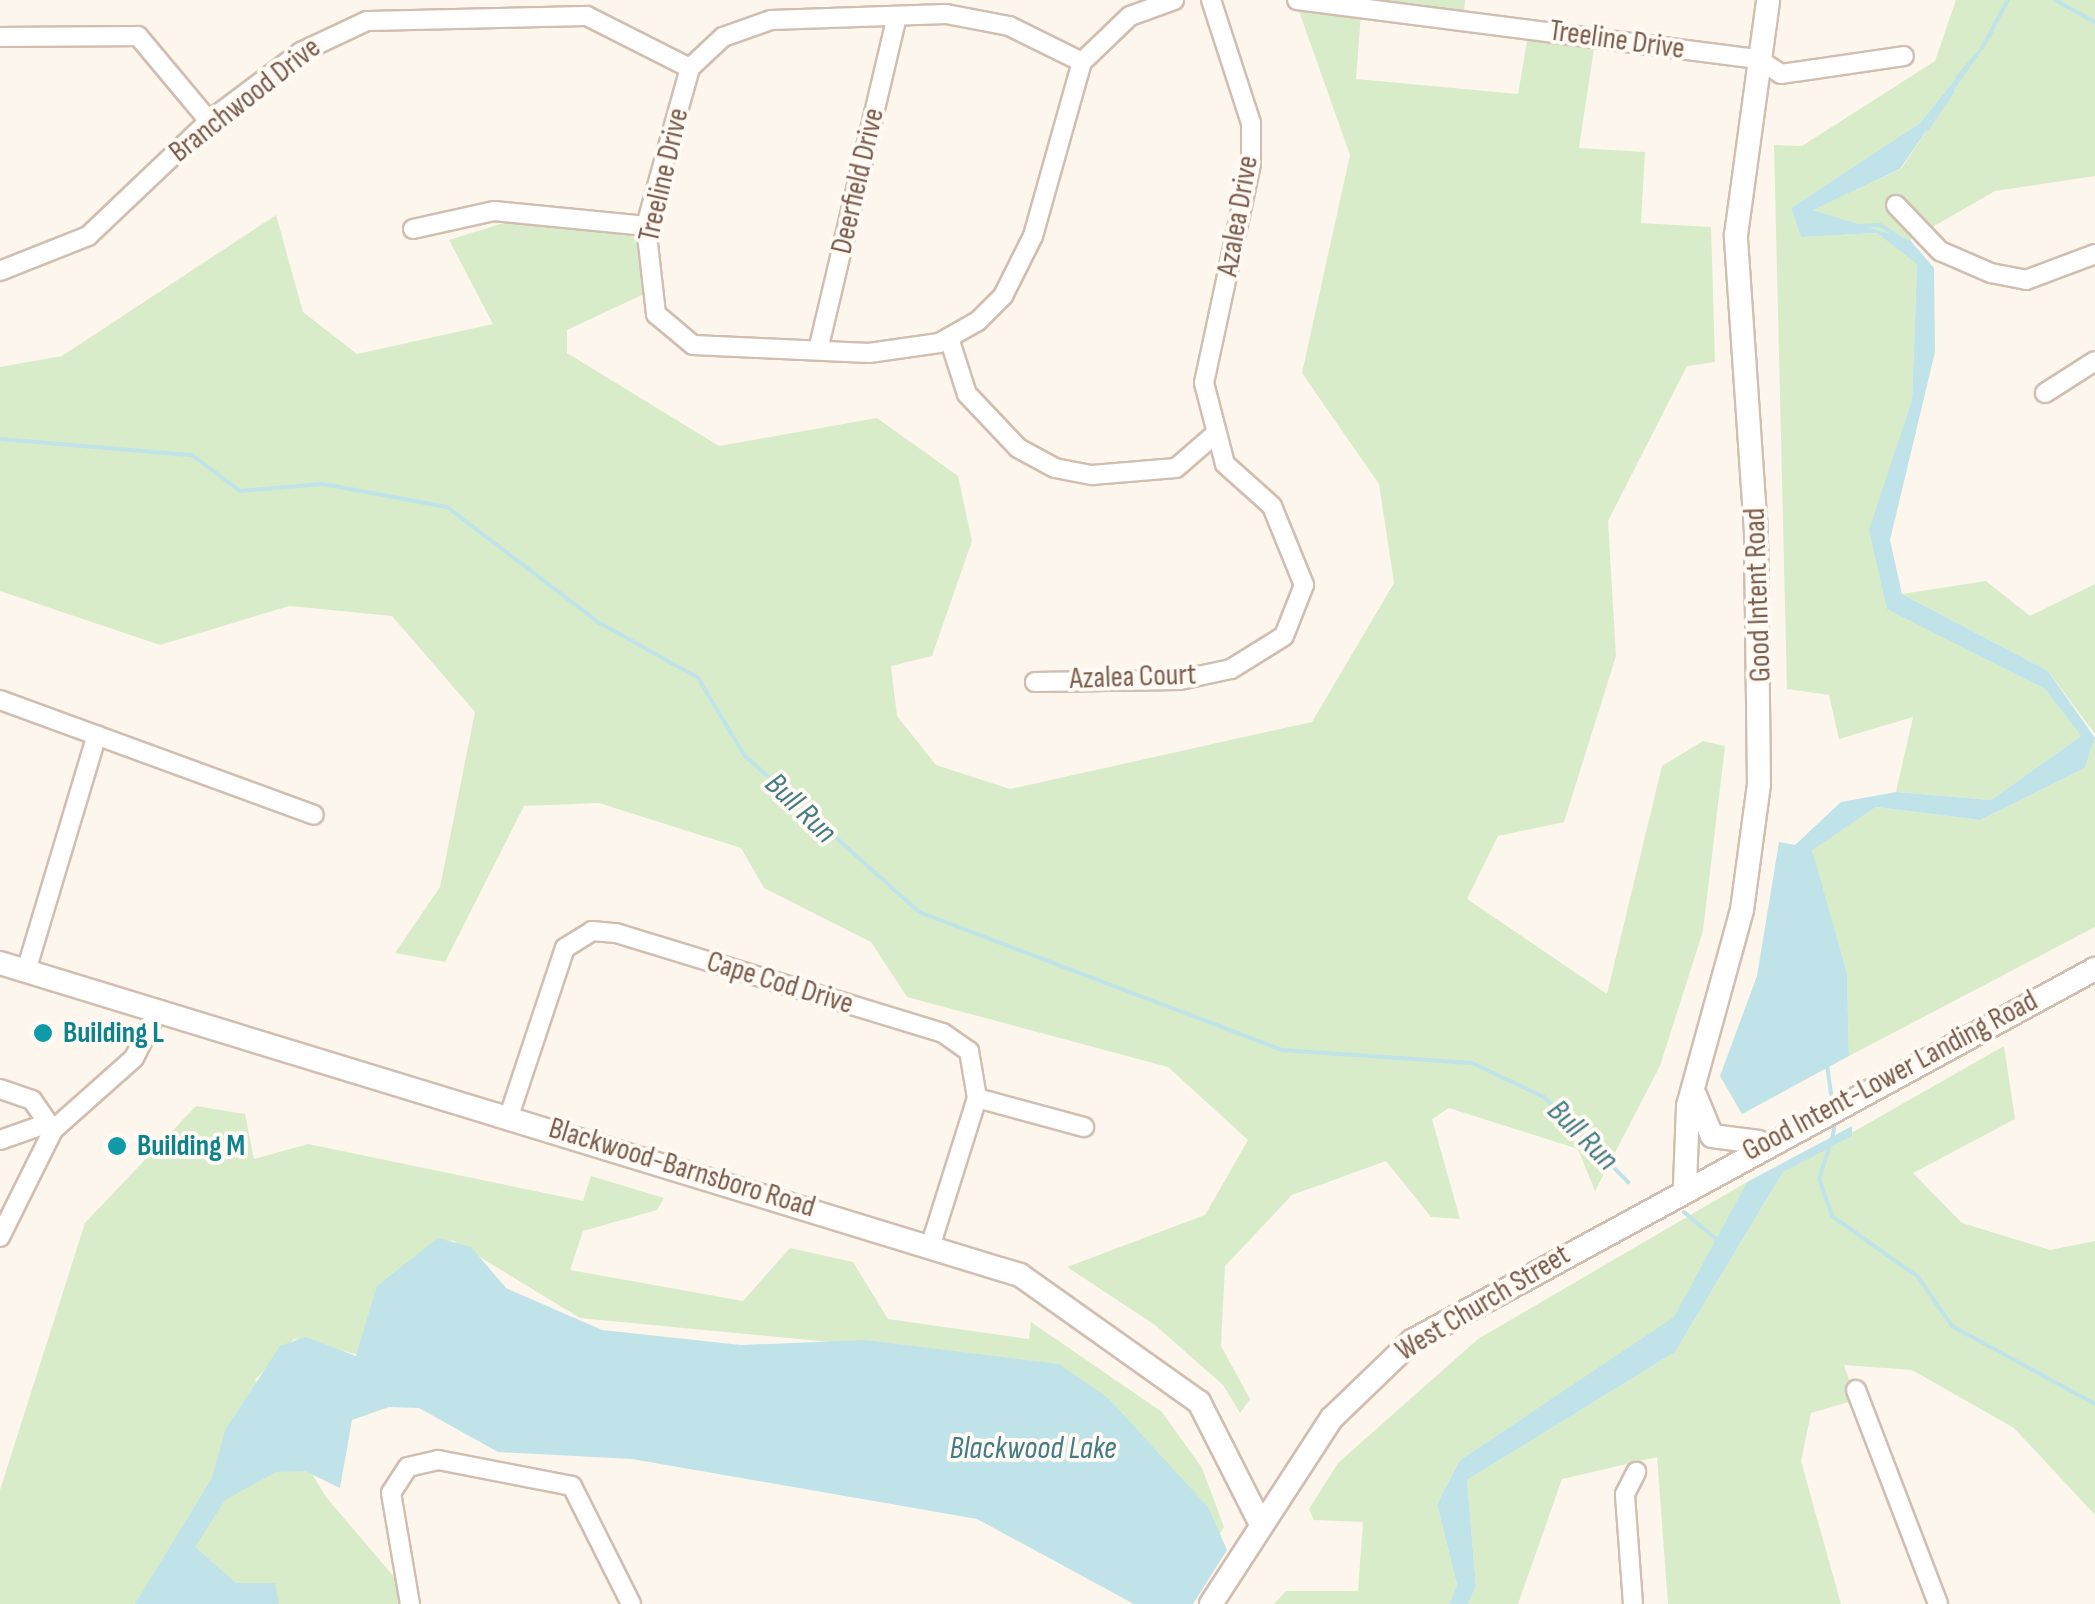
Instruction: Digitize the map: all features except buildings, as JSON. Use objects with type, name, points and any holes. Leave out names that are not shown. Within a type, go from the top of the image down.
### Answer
[{"type":"main road","name":"Good Intent Road","points":[[1685,1185],[1694,1082],[1742,910],[1759,784],[1757,549],[1736,235],[1768,0]]},
{"type":"main road","name":"Blackwood-Barnsboro Road","points":[[0,963],[931,1244],[1045,1288],[1177,1383],[1217,1427],[1262,1524]]},
{"type":"main road","name":"Good Intent-Lower Landing Road","points":[[1685,1185],[1855,1092],[2095,969]]},
{"type":"main road","points":[[1694,1082],[1712,1136],[1767,1140]]},
{"type":"main road","name":"West Church Street","points":[[1212,1604],[1262,1524],[1380,1365],[1685,1185]]},
{"type":"street","name":"Treeline Drive","points":[[1082,62],[980,17],[897,16],[814,8],[742,29],[690,68],[646,226],[648,284],[669,329],[693,344],[819,346],[883,352],[949,338],[1003,296],[1021,262],[1082,62],[1130,16],[1174,0]]},
{"type":"street","name":"Azalea Drive","points":[[1210,0],[1251,123],[1241,223],[1204,383],[1214,435]]},
{"type":"street","name":"Treeline Drive","points":[[1297,0],[1393,5],[1758,59],[1781,74],[1904,56]]},
{"type":"street","name":"Branchwood Drive","points":[[0,271],[88,236],[209,121],[322,38],[377,9],[587,16],[690,68]]},
{"type":"street","name":"Deerfield Drive","points":[[819,346],[897,16]]},
{"type":"street","points":[[0,37],[138,36],[209,121]]},
{"type":"street","points":[[1896,205],[1964,266],[2008,276],[2061,272],[2095,254]]},
{"type":"street","points":[[413,229],[494,212],[646,226]]},
{"type":"street","points":[[949,338],[967,394],[1018,448],[1055,468],[1092,475],[1176,468],[1214,435]]},
{"type":"street","points":[[2045,392],[2095,361]]},
{"type":"street","name":"Azalea Court","points":[[1035,682],[1180,680],[1262,656],[1284,636],[1304,585],[1287,530],[1225,464],[1214,435]]},
{"type":"street","points":[[0,700],[314,815]]},
{"type":"street","points":[[26,971],[97,736]]},
{"type":"street","name":"Cape Cod Drive","points":[[508,1116],[558,959],[592,931],[943,1033],[975,1059],[977,1098]]},
{"type":"street","points":[[0,1140],[48,1127],[134,1058],[158,1010]]},
{"type":"street","points":[[0,1089],[32,1100],[48,1127]]},
{"type":"street","points":[[931,1244],[977,1098],[1084,1127]]},
{"type":"street","points":[[0,1237],[48,1127]]},
{"type":"street","points":[[1856,1390],[1938,1604]]},
{"type":"street","points":[[413,1600],[390,1507],[408,1467],[438,1460],[552,1480],[586,1501],[632,1604]]},
{"type":"street","points":[[1633,1604],[1626,1483],[1636,1472]]},
{"type":"green space","points":[[1295,0],[1465,0],[1464,14],[1362,1],[1356,79],[1518,94],[1530,24],[1596,35],[1579,148],[1645,152],[1641,223],[1711,227],[1715,362],[1687,366],[1608,521],[1616,656],[1564,822],[1498,836],[1467,899],[1607,994],[1662,766],[1703,741],[1725,746],[1703,931],[1660,1066],[1595,1191],[1578,1149],[1449,1108],[1432,1119],[1460,1219],[1431,1217],[1386,1161],[1292,1195],[1225,1266],[1221,1346],[1250,1399],[1240,1413],[1223,1385],[1155,1325],[1067,1267],[1205,1215],[1248,1140],[1168,1067],[907,997],[871,942],[764,888],[741,848],[599,803],[524,806],[445,962],[395,953],[440,887],[475,712],[392,616],[289,606],[160,645],[0,591],[0,367],[62,356],[276,215],[303,312],[357,354],[493,324],[449,240],[549,209],[641,228],[644,294],[567,330],[567,353],[719,446],[877,418],[958,476],[972,541],[932,656],[891,666],[897,716],[936,765],[1010,789],[1312,722],[1394,583],[1379,484],[1302,373],[1350,155]]},
{"type":"green space","points":[[1956,0],[2095,0],[2095,176],[1995,191],[1910,240],[1812,210],[1901,169],[1986,41],[1920,123],[1791,208],[1801,237],[1877,233],[1917,263],[1912,400],[1870,530],[1887,608],[2045,689],[2081,736],[1991,800],[1896,792],[1913,717],[1839,739],[1829,695],[1787,689],[1774,145],[1802,146],[1935,61]]},
{"type":"green space","points":[[1986,581],[2030,616],[2095,584],[2095,734],[2048,671],[1902,594]]},
{"type":"green space","points":[[2095,738],[2095,927],[1849,1056],[1847,973],[1811,850],[1876,807],[1980,820],[2085,768]]},
{"type":"green space","points":[[2004,1046],[2015,1119],[1913,1173],[1962,1223],[2050,1250],[2095,1241],[2095,1515],[2014,1428],[1912,1370],[1844,1365],[1856,1400],[1811,1413],[1801,1461],[1841,1604],[1668,1604],[1657,1457],[1562,1479],[1518,1604],[1468,1604],[1476,1586],[1467,1480],[1675,1352],[1783,1172]]},
{"type":"green space","points":[[196,1106],[245,1114],[254,1159],[308,1144],[583,1201],[591,1176],[664,1198],[657,1210],[583,1231],[570,1270],[743,1301],[790,1248],[853,1262],[888,1319],[1029,1339],[1031,1322],[1162,1412],[1202,1468],[1224,1527],[1218,1537],[1059,1364],[580,1318],[452,1240],[381,1301],[360,1355],[294,1339],[255,1380],[326,1497],[406,1591],[403,1604],[0,1604],[0,1490],[85,1223]]},
{"type":"green space","points":[[1747,1182],[1675,1317],[1460,1460],[1437,1504],[1457,1585],[1449,1604],[1274,1604],[1286,1591],[1358,1591],[1363,1522],[1314,1520],[1309,1509],[1338,1463],[1478,1339]]},
{"type":"water","points":[[1998,26],[1900,169],[1813,210],[1910,240],[1934,268],[1935,352],[1890,540],[1902,594],[2048,671],[2095,738],[2085,768],[1980,820],[1876,807],[1812,850],[1847,973],[1849,1056],[1742,1114],[1720,1076],[1757,976],[1779,842],[1795,845],[1841,802],[1896,792],[1991,800],[2081,736],[2045,689],[1887,609],[1869,530],[1912,400],[1917,264],[1877,233],[1801,237],[1791,208],[1920,123]]},
{"type":"water","points":[[1852,1126],[1852,1136],[1783,1172],[1675,1352],[1467,1480],[1476,1586],[1468,1604],[1449,1604],[1457,1585],[1437,1504],[1460,1460],[1674,1317],[1747,1182]]},
{"type":"water","name":"Blackwood Lake","points":[[438,1238],[471,1247],[506,1288],[602,1330],[741,1345],[865,1340],[1059,1364],[1108,1398],[1208,1507],[1227,1550],[1193,1604],[1134,1604],[977,1519],[632,1459],[498,1452],[419,1408],[389,1407],[352,1420],[340,1488],[305,1471],[276,1472],[225,1500],[195,1547],[236,1583],[275,1583],[279,1604],[135,1604],[212,1478],[225,1430],[280,1346],[306,1337],[356,1356],[377,1286]]},
{"type":"waterway","points":[[1982,48],[2008,0]]},
{"type":"waterway","points":[[2055,0],[2095,22]]},
{"type":"waterway","points":[[1957,78],[1976,55]]},
{"type":"waterway","points":[[1927,129],[1952,92]]},
{"type":"waterway","points":[[1859,226],[1880,225],[1900,238]]},
{"type":"waterway","name":"Bull Run","points":[[0,439],[192,455],[240,491],[323,484],[447,507],[598,622],[698,678],[744,755],[919,912],[1282,1050],[1472,1063],[1544,1097],[1628,1182]]},
{"type":"waterway","points":[[1827,1065],[1832,1100]]},
{"type":"waterway","points":[[1832,1139],[1836,1119]]},
{"type":"waterway","points":[[1829,1148],[1819,1178],[1832,1216],[1918,1277],[1952,1326],[2095,1404]]},
{"type":"waterway","name":"Bull Run","points":[[1684,1212],[1717,1240]]},
{"type":"place","name":"Building L","points":[[43,1033]]},
{"type":"place","name":"Building M","points":[[117,1146]]}]
